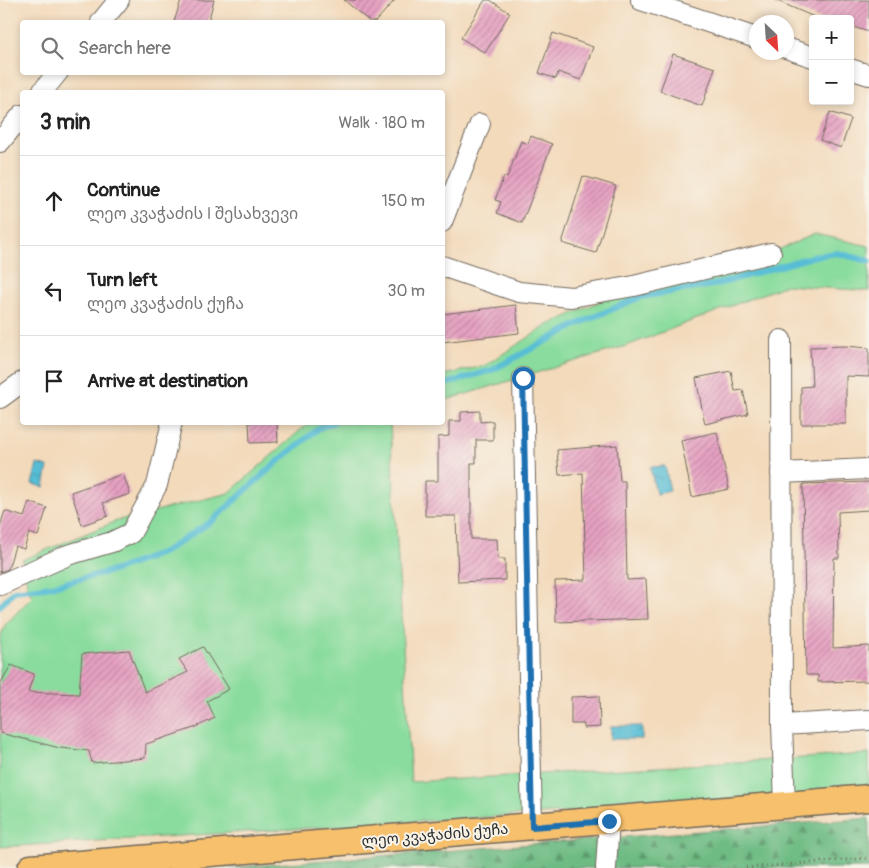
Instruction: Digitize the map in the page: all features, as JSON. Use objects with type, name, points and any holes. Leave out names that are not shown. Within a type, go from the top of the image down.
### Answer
[{"type":"main road","name":"ლეო კვაჭაძის ქუჩა","points":[[31,868],[187,862],[532,827],[869,798]]},
{"type":"street","points":[[102,20],[120,0]]},
{"type":"street","points":[[641,0],[749,36]]},
{"type":"street","points":[[794,51],[809,56]]},
{"type":"street","points":[[854,70],[869,75]]},
{"type":"street","points":[[44,90],[56,75]]},
{"type":"street","points":[[0,142],[20,122]]},
{"type":"street","points":[[445,214],[480,124]]},
{"type":"street","points":[[445,267],[519,292],[571,297],[634,286],[771,253]]},
{"type":"street","points":[[781,340],[782,726],[785,805]]},
{"type":"street","points":[[523,378],[532,827]]},
{"type":"street","points":[[0,398],[20,383]]},
{"type":"street","points":[[0,585],[68,555],[112,542],[131,533],[157,485],[171,425]]},
{"type":"street","points":[[781,473],[869,469]]},
{"type":"street","points":[[782,726],[869,720]]},
{"type":"street","points":[[606,868],[609,821]]},
{"type":"path","points":[[746,868],[869,858]]},
{"type":"green space","points":[[815,234],[869,246],[869,291],[786,285],[629,345],[445,400],[445,375],[484,366],[548,325],[634,286],[771,253]]},
{"type":"green space","points":[[308,425],[390,425],[411,782],[869,754],[869,792],[0,847],[0,638],[5,625],[32,597],[28,589],[22,560],[119,520],[229,493]]},
{"type":"green space","points":[[869,818],[869,868],[224,868]]},
{"type":"water","points":[[37,464],[48,467],[44,487],[32,484]]},
{"type":"water","points":[[665,466],[670,491],[656,494],[650,467]]},
{"type":"water","points":[[611,726],[642,726],[642,739],[611,739]]},
{"type":"building","points":[[181,0],[214,0],[209,20],[175,20]]},
{"type":"building","points":[[344,0],[395,0],[377,20],[368,20]]},
{"type":"building","points":[[485,0],[490,0],[510,13],[485,53],[461,38]]},
{"type":"building","points":[[775,0],[869,0],[869,32],[854,27],[854,15],[810,15]]},
{"type":"building","points":[[553,33],[593,47],[581,80],[558,72],[556,79],[539,73]]},
{"type":"building","points":[[673,54],[715,68],[702,106],[660,91]]},
{"type":"building","points":[[830,112],[851,119],[841,148],[820,140]]},
{"type":"building","points":[[531,136],[552,144],[522,223],[497,213],[501,202],[495,200],[504,176],[507,178],[521,141],[528,144]]},
{"type":"building","points":[[583,176],[616,186],[596,253],[562,243]]},
{"type":"building","points":[[516,305],[519,333],[445,342],[445,314]]},
{"type":"building","points":[[845,346],[869,348],[869,377],[846,376],[846,424],[801,424],[801,387],[812,386],[810,347]]},
{"type":"building","points":[[731,371],[735,391],[743,390],[748,414],[705,424],[696,378]]},
{"type":"building","points":[[480,411],[480,422],[493,421],[493,440],[476,440],[476,463],[471,463],[471,539],[497,539],[498,559],[505,559],[505,580],[458,582],[456,516],[425,516],[425,481],[438,481],[438,437],[449,436],[449,421],[461,421],[461,412]]},
{"type":"building","points":[[249,425],[277,425],[278,442],[250,443]]},
{"type":"building","points":[[717,432],[729,489],[692,497],[681,440]]},
{"type":"building","points":[[617,445],[620,481],[625,481],[627,580],[646,579],[648,619],[556,622],[555,581],[586,580],[583,473],[559,475],[557,450]]},
{"type":"building","points":[[123,474],[130,494],[103,503],[108,516],[82,525],[71,492]]},
{"type":"building","points":[[869,482],[869,510],[838,512],[839,558],[834,558],[833,648],[869,646],[869,681],[818,682],[818,675],[806,675],[803,484]]},
{"type":"building","points":[[29,502],[47,508],[38,536],[29,533],[24,549],[15,546],[8,569],[0,572],[0,526],[5,511],[24,517]]},
{"type":"building","points":[[203,647],[229,689],[207,701],[215,718],[194,728],[146,744],[145,758],[92,763],[89,751],[60,748],[0,733],[0,684],[11,665],[34,674],[28,692],[79,694],[82,654],[129,650],[145,692],[188,672],[179,659]]},
{"type":"building","points":[[599,696],[600,727],[584,728],[584,724],[571,724],[571,697]]},
{"type":"waterway","points":[[445,384],[492,370],[578,324],[640,297],[718,284],[815,256],[837,253],[869,261]]},
{"type":"waterway","points":[[0,606],[14,591],[52,586],[116,570],[164,552],[212,521],[275,464],[319,428],[326,425]]},
{"type":"route","points":[[523,378],[532,827],[609,821]]}]
